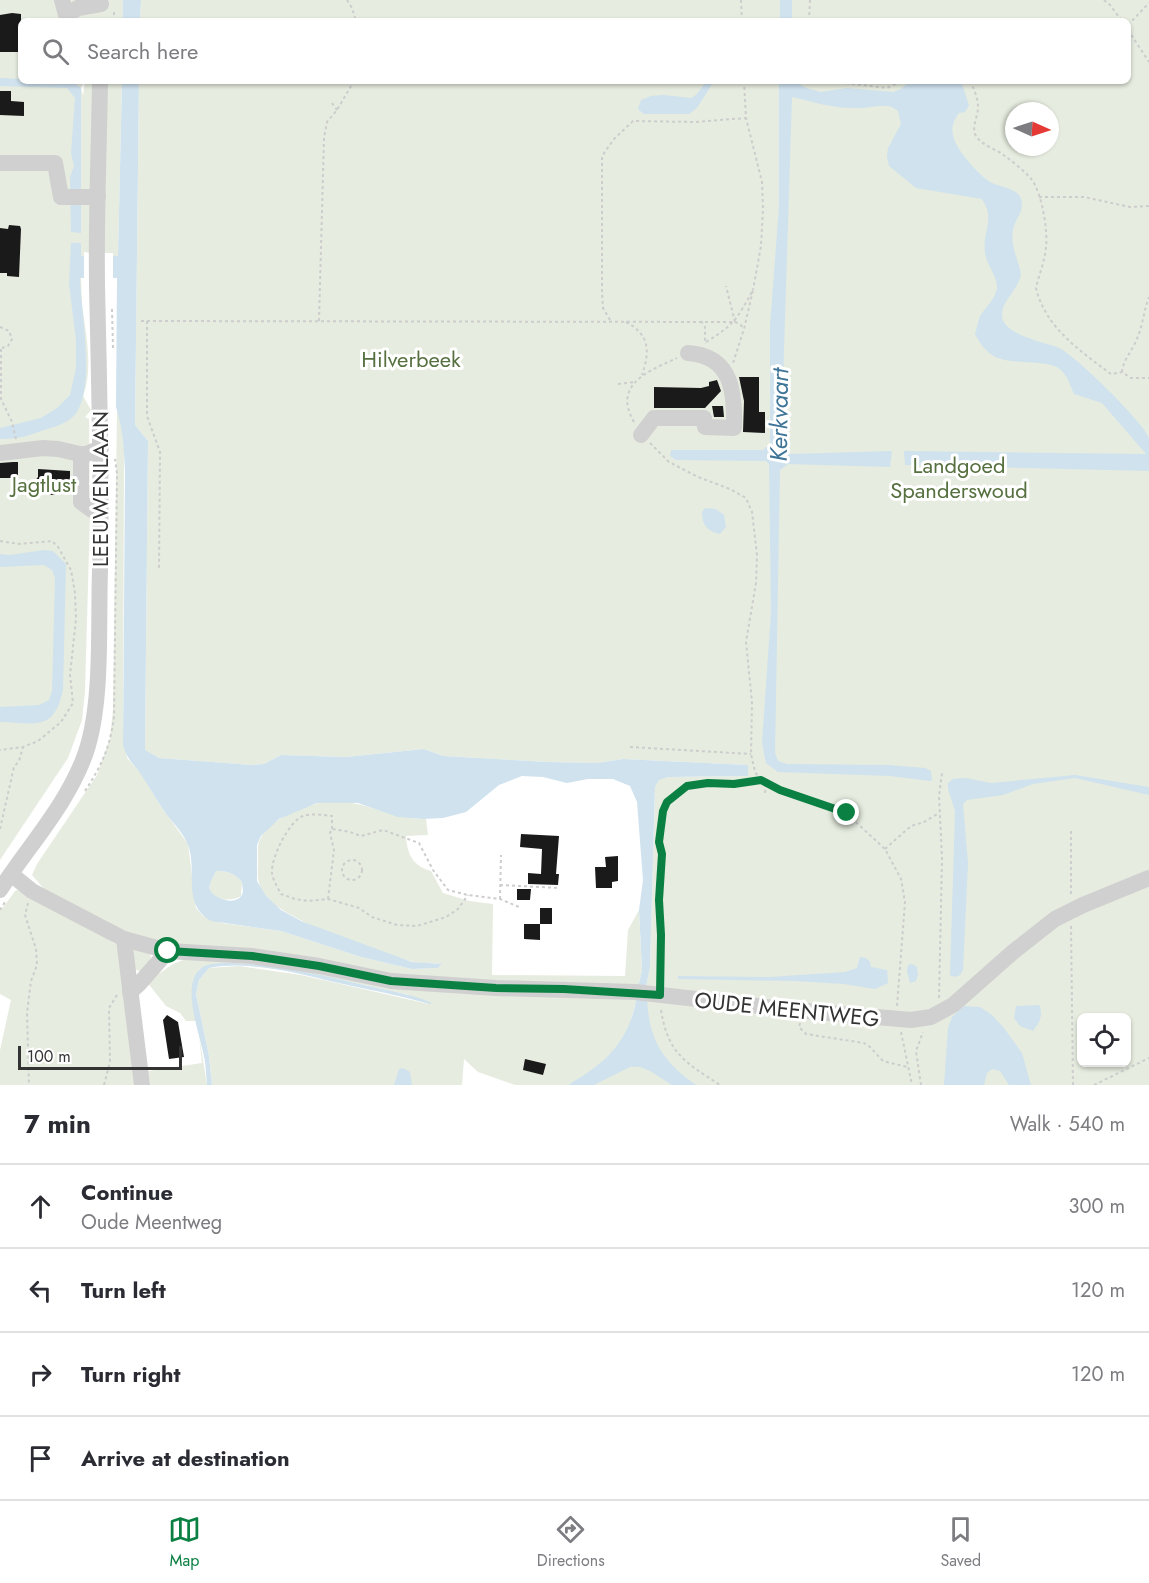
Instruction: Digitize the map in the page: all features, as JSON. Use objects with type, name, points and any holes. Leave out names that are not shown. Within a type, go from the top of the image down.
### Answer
[{"type":"street","points":[[64,12],[78,8],[101,8]]},
{"type":"street","name":"LEEUWENLAAN","points":[[0,890],[64,797],[79,770],[93,723],[97,692],[101,448],[98,252],[91,197],[100,84]]},
{"type":"street","points":[[0,163],[56,163],[61,197],[91,197]]},
{"type":"street","points":[[641,435],[654,418],[704,418],[705,427],[735,428],[734,395],[728,377],[714,359],[688,353]]},
{"type":"street","points":[[0,453],[43,448],[84,455],[101,448]]},
{"type":"street","points":[[81,454],[81,502],[92,510],[101,512]]},
{"type":"street","name":"OUDE MEENTWEG","points":[[10,874],[32,891],[124,939],[168,951],[252,956],[319,966],[391,981],[496,988],[635,992],[897,1020],[925,1018],[953,1005],[1040,929],[1071,911],[1149,878]]},
{"type":"street","points":[[124,939],[126,990],[142,1085]]},
{"type":"street","points":[[126,990],[139,984],[168,951]]},
{"type":"path","points":[[347,0],[355,18]]},
{"type":"path","points":[[741,0],[742,18]]},
{"type":"path","points":[[809,18],[810,0]]},
{"type":"path","points":[[1104,0],[1120,18]]},
{"type":"path","points":[[1131,22],[1149,3]]},
{"type":"path","points":[[1131,35],[1149,62]]},
{"type":"path","points":[[319,321],[324,138],[327,122],[352,84]]},
{"type":"path","points":[[728,377],[744,329],[761,246],[762,182],[746,118],[744,84]]},
{"type":"path","points":[[853,84],[887,88],[896,84]]},
{"type":"path","points":[[971,84],[978,108],[974,127],[975,135],[982,142],[1006,156],[1034,182],[1043,213],[1047,246],[1036,288],[1054,325],[1071,344],[1111,374],[1122,372],[1131,378],[1149,378]]},
{"type":"path","points":[[332,103],[337,110]]},
{"type":"path","points":[[610,320],[603,308],[602,292],[602,156],[614,139],[633,121],[695,122],[746,118]]},
{"type":"path","points":[[1039,197],[1084,197],[1130,207],[1149,206]]},
{"type":"path","points":[[726,286],[735,322]]},
{"type":"path","points":[[701,320],[705,327],[705,344],[735,322],[753,290]]},
{"type":"path","points":[[1122,372],[1123,364],[1139,335],[1149,297]]},
{"type":"path","points":[[141,321],[701,320],[735,322],[744,329]]},
{"type":"path","points":[[147,321],[147,416],[160,452],[159,569]]},
{"type":"path","points":[[624,321],[641,333],[646,342],[646,362],[642,375]]},
{"type":"path","points":[[0,327],[9,332],[12,339],[8,346],[0,349],[1,399],[12,422],[16,440]]},
{"type":"path","points":[[688,353],[657,366],[634,382],[628,393],[628,411],[641,435],[669,462],[746,498],[752,512],[757,555],[756,583],[746,642],[752,702],[751,754],[755,772],[761,780]]},
{"type":"path","points":[[618,384],[634,382]]},
{"type":"path","points":[[0,541],[19,544],[52,541],[58,547],[71,570],[76,619],[70,675],[73,703],[61,722],[38,741],[23,747],[0,750]]},
{"type":"path","points":[[0,829],[14,767],[19,761],[23,747]]},
{"type":"path","points":[[630,747],[751,754]]},
{"type":"path","points":[[938,1013],[942,941],[942,858],[939,813],[942,773]]},
{"type":"path","points":[[720,1085],[679,1056],[673,1048],[663,1023],[658,995],[662,854],[659,842],[663,811],[667,802],[687,786],[708,783],[734,784],[761,780],[780,790],[847,813],[885,849],[901,879],[905,902],[897,1020],[912,1085]]},
{"type":"path","points":[[765,793],[766,782]]},
{"type":"path","points":[[885,849],[911,826],[924,822],[939,813]]},
{"type":"path","points":[[328,899],[334,850],[330,833],[332,816],[302,816],[286,833],[275,853],[272,874],[281,894],[308,901],[328,899],[359,908],[372,917],[397,925],[417,926],[446,917],[458,909],[468,895]]},
{"type":"path","points":[[332,829],[361,836],[383,830],[412,839],[419,843],[442,884],[448,890],[500,899],[519,907]]},
{"type":"path","points":[[1071,831],[1073,1085]]},
{"type":"path","points":[[500,899],[501,855]]},
{"type":"path","points":[[351,860],[356,861],[362,870],[360,875],[352,880],[343,875],[342,870],[343,865],[351,860]]},
{"type":"path","points":[[500,885],[560,888]]},
{"type":"path","points":[[29,1085],[27,1013],[31,981],[37,965],[36,949],[25,915],[32,891]]},
{"type":"path","points":[[104,1085],[110,1062],[109,1008],[126,990]]},
{"type":"path","points":[[801,1010],[799,1026],[806,1034],[864,1043],[883,1061],[907,1066]]},
{"type":"path","points":[[921,1085],[916,1051],[921,1034],[926,1027]]},
{"type":"path","points":[[1094,1085],[1149,1058]]},
{"type":"green space","points":[[0,0],[123,0],[123,18],[18,18],[18,84],[83,84],[81,88],[83,96],[85,84],[122,84],[118,257],[81,256],[82,303],[88,361],[83,396],[91,410],[85,417],[89,419],[90,514],[85,691],[82,720],[68,758],[0,860]]},
{"type":"green space","points":[[141,0],[1149,0],[1149,1085],[580,1085],[613,1060],[634,1021],[636,1002],[630,1023],[612,1052],[594,1070],[568,1085],[515,1085],[478,1072],[464,1059],[462,1085],[212,1085],[209,1056],[196,994],[199,980],[209,968],[239,966],[301,975],[429,1004],[406,994],[304,972],[221,963],[199,969],[193,1005],[197,1021],[186,1021],[180,1013],[166,1006],[147,982],[173,964],[183,960],[128,935],[45,890],[32,875],[37,864],[97,775],[110,738],[113,710],[117,408],[121,420],[124,449],[123,724],[127,758],[141,773],[160,805],[188,844],[196,908],[203,916],[222,923],[281,931],[361,957],[412,969],[438,968],[442,964],[418,963],[395,957],[312,926],[277,906],[262,891],[258,875],[259,843],[269,827],[287,815],[315,804],[343,802],[357,804],[398,816],[426,819],[428,835],[406,836],[410,854],[415,862],[431,871],[443,893],[469,901],[493,904],[492,975],[625,976],[628,930],[639,910],[642,970],[638,988],[646,987],[650,967],[655,787],[659,779],[668,777],[747,776],[747,765],[623,759],[597,763],[549,762],[443,756],[424,749],[346,757],[281,755],[264,764],[252,765],[159,758],[145,751],[148,441],[135,425],[139,84],[1131,84],[1131,18],[140,18]]},
{"type":"green space","points":[[216,871],[230,873],[242,882],[241,896],[226,900],[212,894],[210,883]]},
{"type":"green space","points":[[16,890],[23,891],[117,945],[137,1085],[0,1085],[0,1050],[11,1000],[0,994],[0,911]]},
{"type":"green space","points":[[136,947],[148,951],[151,957],[148,965],[141,972],[135,969],[129,958]]},
{"type":"green space","points":[[199,1035],[207,1085],[150,1085],[148,1071],[202,1063]]},
{"type":"water","points":[[123,0],[141,0],[140,18],[123,18]]},
{"type":"water","points":[[780,0],[792,0],[792,18],[780,18]]},
{"type":"water","points":[[0,78],[18,79],[18,84],[76,84],[81,88],[81,233],[71,232],[70,177],[74,166],[71,153],[75,98],[67,88],[0,86]]},
{"type":"water","points":[[122,84],[139,84],[135,425],[148,441],[145,750],[159,758],[252,765],[264,764],[281,755],[346,757],[424,749],[443,756],[549,762],[597,763],[623,759],[748,765],[748,776],[668,777],[659,780],[655,787],[650,967],[646,987],[638,988],[642,970],[639,910],[643,880],[637,802],[630,786],[613,779],[588,779],[567,783],[543,777],[522,776],[499,785],[466,812],[443,818],[398,817],[358,803],[317,803],[279,819],[261,836],[257,845],[257,881],[266,896],[281,910],[301,921],[412,962],[442,964],[438,968],[412,969],[361,957],[281,931],[211,921],[202,914],[193,896],[192,865],[188,845],[129,759],[123,745],[125,472],[122,431],[116,407],[117,278],[80,278],[86,366],[82,399],[77,412],[70,419],[56,426],[21,437],[0,439],[0,428],[41,418],[57,408],[70,395],[76,368],[76,340],[69,284],[71,243],[81,243],[81,256],[118,256]],"holes":[[[216,871],[227,872],[242,882],[241,897],[232,901],[217,897],[210,890],[210,883]]]},
{"type":"water","points":[[705,84],[712,84],[697,108],[689,114],[644,114],[638,109],[641,100],[651,96],[691,98]]},
{"type":"water","name":"Kerkvaart","points":[[779,84],[800,84],[821,92],[847,88],[893,92],[907,84],[962,84],[969,105],[965,112],[959,113],[954,121],[952,129],[955,141],[962,154],[979,173],[990,182],[1016,192],[1022,204],[1012,236],[1021,275],[1017,286],[1004,305],[1002,316],[1004,323],[1017,333],[1067,353],[1123,405],[1145,430],[1149,438],[1149,471],[905,465],[904,451],[1146,454],[1102,403],[1074,394],[1069,381],[1058,368],[1047,364],[1001,359],[987,351],[981,344],[975,334],[980,316],[993,298],[997,287],[985,253],[988,220],[986,206],[982,199],[916,188],[889,166],[888,148],[901,124],[898,111],[886,106],[835,107],[792,97],[781,445],[789,454],[892,451],[890,467],[788,464],[780,470],[775,753],[778,761],[787,764],[888,765],[925,768],[931,771],[932,780],[930,781],[890,776],[778,772],[766,763],[762,743],[771,612],[769,464],[766,461],[676,460],[670,456],[671,450],[763,450],[770,444],[770,326],[779,206]]},
{"type":"water","points":[[705,508],[716,509],[724,515],[726,527],[720,534],[704,524],[702,512]]},
{"type":"water","points":[[44,550],[53,551],[66,564],[63,690],[54,713],[48,719],[33,723],[0,722],[0,707],[39,705],[49,700],[52,691],[55,578],[52,570],[44,565],[0,567],[0,554],[10,555]]},
{"type":"water","points":[[1075,775],[1149,787],[1149,795],[1075,778],[1033,784],[1003,795],[967,800],[963,804],[968,863],[963,970],[955,977],[950,975],[955,811],[948,783],[953,779],[966,778],[991,783]]},
{"type":"water","points":[[860,957],[866,958],[871,967],[887,970],[888,983],[875,989],[844,984],[794,981],[678,979],[678,976],[770,977],[845,972],[857,968]]},
{"type":"water","points":[[221,963],[275,967],[311,973],[399,992],[432,1003],[272,969],[240,966],[209,968],[199,980],[196,994],[209,1056],[212,1085],[207,1085],[204,1056],[193,1010],[192,987],[194,978],[201,968]]},
{"type":"water","points":[[912,964],[917,967],[918,975],[916,981],[910,983],[907,971],[908,965]]},
{"type":"water","points":[[637,997],[647,998],[654,1038],[666,1058],[696,1085],[672,1085],[650,1071],[640,1067],[630,1067],[594,1085],[568,1085],[594,1068],[614,1050],[628,1027]]},
{"type":"water","points":[[1039,1005],[1041,1016],[1033,1031],[1020,1026],[1014,1018],[1016,1006]]},
{"type":"water","points":[[964,1006],[980,1007],[992,1015],[1004,1028],[1022,1053],[1031,1085],[1009,1085],[1000,1071],[992,1069],[987,1073],[984,1085],[944,1085],[948,1028],[952,1017]]},
{"type":"water","points":[[403,1068],[410,1072],[412,1085],[394,1085],[399,1069]]},
{"type":"pier","points":[[84,252],[90,253],[90,281],[84,281]]},
{"type":"pier","points":[[92,253],[113,253],[113,281],[92,281]]},
{"type":"building","points":[[21,14],[21,18],[18,18],[18,52],[0,52],[0,15]]},
{"type":"building","points":[[0,91],[11,91],[11,101],[24,102],[24,116],[0,115]]},
{"type":"building","points":[[9,225],[20,226],[21,229],[19,277],[0,273],[0,228],[8,229]]},
{"type":"building","points":[[739,377],[759,377],[759,412],[765,412],[765,433],[743,432],[744,401]]},
{"type":"building","points":[[717,380],[721,391],[705,408],[654,408],[654,387],[701,388]]},
{"type":"building","points":[[712,406],[723,406],[724,417],[714,417]]},
{"type":"building","points":[[18,462],[18,478],[0,478],[0,463]]},
{"type":"building","name":"Jagtlust","points":[[38,469],[70,471],[70,490],[64,490],[61,495],[47,495],[34,482],[38,477]]},
{"type":"building","points":[[521,834],[559,836],[556,874],[559,874],[558,885],[528,884],[528,873],[541,874],[542,849],[520,847]]},
{"type":"building","points":[[618,856],[618,881],[612,882],[612,888],[596,888],[595,867],[606,867],[605,857]]},
{"type":"building","points":[[517,889],[531,889],[530,900],[517,900]]},
{"type":"building","points":[[540,908],[552,908],[552,924],[540,924]]},
{"type":"building","points":[[524,924],[540,924],[540,940],[524,939]]},
{"type":"building","points":[[167,1015],[178,1022],[184,1057],[169,1059],[163,1020]]},
{"type":"building","points":[[525,1059],[546,1064],[543,1075],[523,1070]]},
{"type":"route","points":[[168,951],[252,956],[319,966],[391,981],[660,995],[659,900],[662,854],[659,842],[663,811],[667,802],[687,786],[708,783],[734,784],[761,780],[780,790],[847,813]]},
{"type":"park label","name":"Hilverbeek","points":[[411,359]]},
{"type":"park label","name":"Landgoed Spanderswoud","points":[[959,478]]}]
